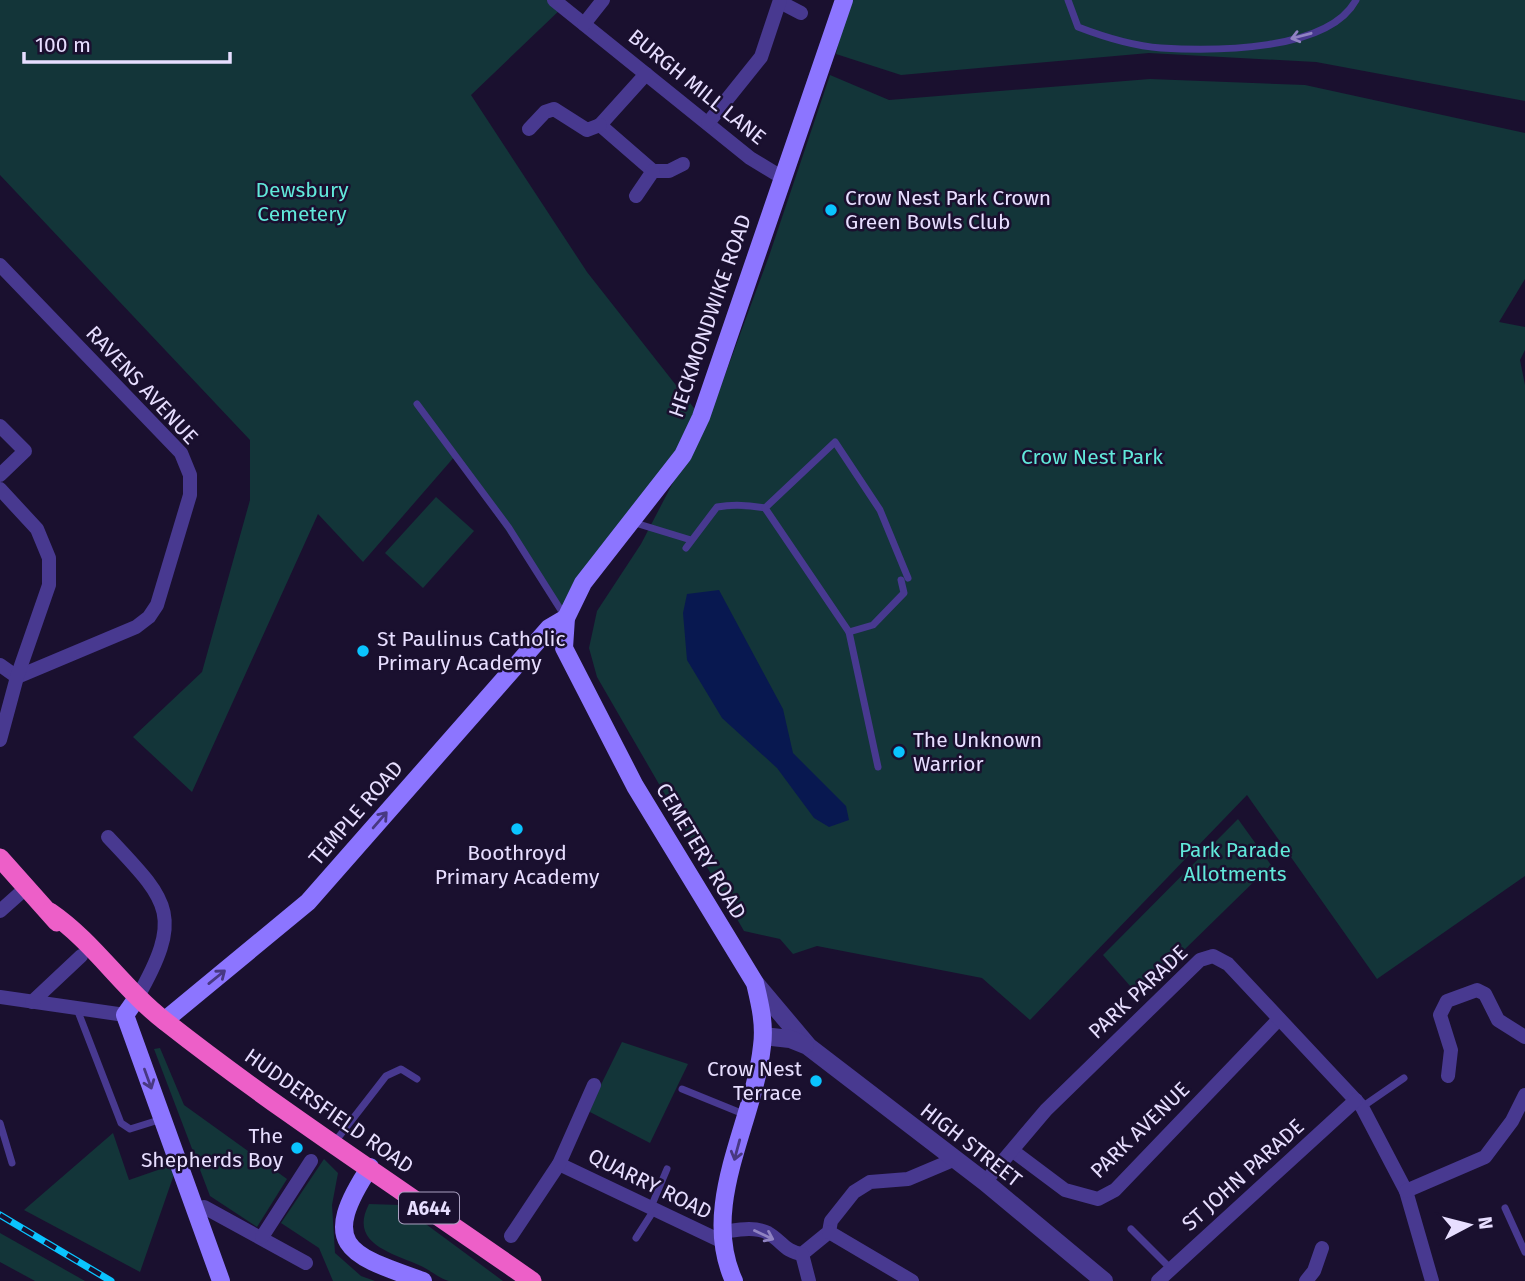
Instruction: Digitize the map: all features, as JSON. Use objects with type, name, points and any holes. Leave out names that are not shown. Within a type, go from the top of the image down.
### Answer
[{"type":"highway","name":"HUDDERSFIELD ROAD","points":[[0,858],[50,912],[81,956],[111,983],[137,998]]},
{"type":"highway","name":"HUDDERSFIELD ROAD","points":[[50,912],[71,926],[137,998],[164,1021],[267,1098],[531,1281]]},
{"type":"main road","name":"HECKMONDWIKE ROAD","points":[[566,618],[583,583],[682,455],[701,417],[844,0]]},
{"type":"main road","name":"CEMETERY ROAD","points":[[566,618],[564,648],[580,683],[635,786],[755,983],[763,1036],[747,1115],[724,1198],[723,1237],[734,1281]]},
{"type":"main road","name":"TEMPLE ROAD","points":[[164,1021],[308,902],[549,628],[566,618]]},
{"type":"main road","points":[[137,998],[125,1015],[221,1281]]},
{"type":"main road","points":[[370,1167],[354,1191],[344,1218],[347,1240],[353,1252],[368,1261],[423,1281]]},
{"type":"street","name":"BURGH MILL LANE","points":[[554,0],[751,158],[783,178]]},
{"type":"street","points":[[584,24],[603,0]]},
{"type":"street","points":[[708,123],[761,57],[780,1],[801,13]]},
{"type":"street","points":[[529,129],[545,112],[554,109],[586,130],[600,125],[646,74]]},
{"type":"street","points":[[600,125],[653,171],[669,171],[683,164]]},
{"type":"street","points":[[636,196],[653,171]]},
{"type":"street","name":"RAVENS AVENUE","points":[[0,265],[181,453],[190,475],[190,495],[157,605],[149,617],[136,627],[17,677]]},
{"type":"street","points":[[0,426],[25,451],[0,475]]},
{"type":"street","points":[[0,489],[37,529],[49,558],[49,584],[17,677],[0,740]]},
{"type":"street","points":[[0,664],[17,677]]},
{"type":"street","points":[[108,837],[155,887],[164,905],[165,925],[161,945],[151,975],[137,998]]},
{"type":"street","points":[[0,911],[27,887]]},
{"type":"street","points":[[32,1002],[81,956]]},
{"type":"street","name":"PARK PARADE","points":[[985,1182],[1055,1101],[1200,960],[1213,956],[1228,964],[1359,1103],[1406,1191],[1432,1281]]},
{"type":"street","name":"HIGH STREET","points":[[755,983],[809,1047],[985,1182],[1104,1281]]},
{"type":"street","points":[[1448,1076],[1451,1050],[1440,1015],[1447,1000],[1477,990],[1485,994],[1498,1020],[1525,1037]]},
{"type":"street","points":[[1,1000],[125,1015]]},
{"type":"street","name":"PARK AVENUE","points":[[1013,1151],[1065,1190],[1098,1199],[1115,1189],[1279,1019]]},
{"type":"street","name":"HIGH STREET","points":[[763,1036],[790,1039],[809,1047]]},
{"type":"street","name":"QUARRY ROAD","points":[[511,1236],[559,1164],[594,1085]]},
{"type":"street","points":[[1406,1191],[1485,1157],[1512,1121],[1525,1095]]},
{"type":"street","name":"ST JOHN PARADE","points":[[1157,1281],[1359,1103]]},
{"type":"street","points":[[723,1237],[751,1229],[768,1233],[789,1252],[802,1254],[829,1232],[831,1221],[854,1192],[870,1182],[908,1179],[953,1160]]},
{"type":"street","points":[[262,1237],[311,1161]]},
{"type":"street","name":"QUARRY ROAD","points":[[559,1164],[652,1208],[723,1237]]},
{"type":"street","points":[[195,1210],[204,1207],[262,1237],[306,1264]]},
{"type":"street","points":[[829,1232],[912,1281]]},
{"type":"street","points":[[1306,1281],[1314,1271],[1322,1248]]},
{"type":"street","points":[[802,1254],[809,1281]]},
{"type":"lane","points":[[1068,0],[1078,27],[1119,40],[1174,48],[1257,47],[1299,36],[1336,23],[1356,0]]},
{"type":"lane","points":[[417,404],[509,528],[566,618]]},
{"type":"lane","points":[[765,508],[835,442],[880,510],[904,579],[904,593],[873,625],[849,632]]},
{"type":"lane","points":[[686,548],[717,507],[733,504],[743,508],[753,505],[765,508],[849,632],[878,766]]},
{"type":"lane","points":[[631,522],[691,540]]},
{"type":"lane","points":[[77,1009],[121,1123],[130,1129],[162,1119]]},
{"type":"lane","points":[[334,1143],[386,1076],[401,1069],[417,1079]]},
{"type":"lane","points":[[1359,1103],[1404,1078]]},
{"type":"lane","points":[[682,1089],[747,1115]]},
{"type":"lane","points":[[0,1123],[12,1163]]},
{"type":"lane","points":[[636,1238],[652,1208],[667,1169]]},
{"type":"lane","points":[[1505,1208],[1525,1252]]},
{"type":"lane","points":[[1131,1228],[1171,1269]]},
{"type":"green space","name":"Dewsbury Cemetery","points":[[0,0],[554,0],[563,7],[471,95],[587,272],[701,417],[566,618],[455,456],[363,562],[318,514],[192,792],[133,737],[202,672],[250,500],[250,440],[0,175]]},
{"type":"green space","points":[[848,0],[1525,0],[1525,101],[1316,62],[1149,53],[901,75],[836,54]]},
{"type":"green space","name":"Crow Nest Park","points":[[830,75],[889,100],[1150,79],[1305,85],[1525,133],[1525,279],[1499,322],[1525,327],[1525,350],[1520,360],[1525,385],[1525,876],[1377,979],[1247,795],[1030,1020],[982,978],[817,946],[793,954],[780,939],[744,931],[597,677],[589,648],[597,611],[641,544],[715,402],[769,256]]},
{"type":"green space","points":[[436,497],[474,531],[423,588],[385,553]]},
{"type":"green space","name":"Park Parade Allotments","points":[[1238,819],[1271,865],[1138,995],[1103,955]]},
{"type":"green space","points":[[622,1042],[688,1064],[650,1143],[588,1111]]},
{"type":"green space","points":[[160,1048],[184,1105],[287,1179],[257,1227],[210,1196],[154,1049]]},
{"type":"green space","points":[[113,1133],[129,1180],[178,1163],[140,1272],[24,1210]]},
{"type":"green space","points":[[324,1159],[338,1173],[332,1205],[335,1253],[361,1276],[375,1281],[333,1281],[319,1248],[281,1223]]},
{"type":"green space","points":[[369,1204],[400,1205],[503,1281],[449,1281],[387,1251],[369,1238],[364,1229],[364,1218]]},
{"type":"green space","points":[[0,1233],[85,1281],[35,1281],[0,1262]]},
{"type":"shaded area","points":[[719,590],[783,709],[793,753],[846,806],[849,820],[829,827],[814,818],[777,768],[722,718],[687,660],[683,613],[687,594]]},
{"type":"railway","points":[[0,1215],[111,1281]]},
{"type":"place","name":"Crow Nest Park Crown Green Bowls Club","points":[[831,210]]},
{"type":"place","name":"St Paulinus Catholic Primary Academy","points":[[363,651]]},
{"type":"place","name":"The Unknown Warrior","points":[[899,752]]},
{"type":"place","name":"Boothroyd Primary Academy","points":[[517,829]]},
{"type":"place","name":"Crow Nest Terrace","points":[[816,1081]]},
{"type":"place","name":"The Shepherds Boy","points":[[297,1148]]}]
